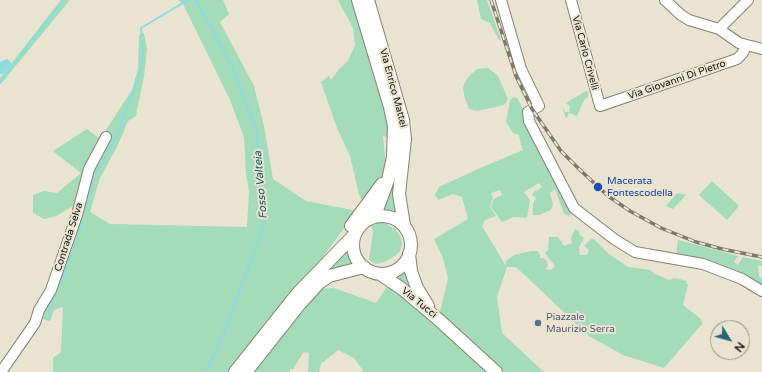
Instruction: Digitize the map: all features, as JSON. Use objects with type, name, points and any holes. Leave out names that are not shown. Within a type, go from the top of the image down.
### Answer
[{"type":"main road","name":"Via Enrico Mattei","points":[[358,0],[390,107],[394,126],[394,157],[390,171],[363,220]]},
{"type":"main road","name":"Via Enrico Mattei","points":[[368,0],[403,120],[405,139],[399,194],[404,225]]},
{"type":"main road","points":[[235,372],[297,294],[363,220],[378,216],[389,216],[404,225],[411,242],[409,254],[405,262],[397,269],[389,273],[372,271],[329,276],[319,283],[299,306],[246,372]]},
{"type":"main road","points":[[363,220],[353,241],[353,251],[357,260],[372,271]]},
{"type":"main road","name":"Via Tucci","points":[[409,254],[411,271],[417,288],[425,303],[439,320]]},
{"type":"main road","name":"Via Tucci","points":[[372,271],[401,288],[439,320]]},
{"type":"main road","points":[[439,320],[496,372]]},
{"type":"street","points":[[501,0],[521,69],[538,106],[528,112],[529,121],[574,208],[614,240],[636,252],[704,264],[742,279],[762,291]]},
{"type":"street","name":"Via Carlo Crivelli","points":[[571,0],[600,106]]},
{"type":"street","points":[[665,0],[681,15],[689,20],[719,29],[739,43],[762,49]]},
{"type":"street","points":[[719,29],[748,0]]},
{"type":"street","name":"Via Giovanni Di Pietro","points":[[600,106],[736,59],[742,54],[747,45]]},
{"type":"street","name":"Contrada Selva","points":[[1,372],[36,323],[39,310],[51,290],[77,215],[89,170],[106,137]]},
{"type":"green space","points":[[61,0],[70,0],[0,85],[0,78]]},
{"type":"green space","points":[[178,0],[223,0],[229,14],[220,22],[254,86],[264,126],[273,179],[306,201],[357,211],[234,372],[53,372],[53,358],[61,352],[63,307],[54,310],[50,321],[39,318],[73,206],[56,216],[44,219],[33,213],[33,195],[44,191],[57,193],[81,173],[53,151],[87,129],[100,139],[132,90],[138,69],[139,35],[144,33],[147,49],[144,76],[136,116],[128,121],[117,147],[100,178],[90,212],[110,224],[247,227],[249,191],[246,174],[244,137],[230,100],[183,4]]},
{"type":"green space","points":[[338,0],[352,0],[387,112],[390,138],[383,136],[385,158],[390,156],[383,179],[364,202],[359,195],[350,156],[337,128],[321,82],[329,76],[331,80],[339,69],[348,61],[355,45],[353,28]]},
{"type":"green space","points":[[477,0],[487,0],[501,40],[499,40],[490,23],[481,19]]},
{"type":"green space","points":[[488,68],[498,76],[508,99],[504,105],[477,111],[469,109],[465,99],[463,88],[464,84],[469,76],[477,69]]},
{"type":"green space","points":[[586,91],[588,92],[588,97],[584,100],[577,116],[569,113],[566,119],[562,105],[565,112],[569,112],[570,106],[566,103]]},
{"type":"green space","points":[[514,97],[517,98],[526,114],[572,207],[570,216],[564,214],[555,189],[550,193],[553,204],[551,210],[539,215],[533,215],[533,204],[536,198],[532,195],[535,190],[537,191],[542,187],[539,183],[524,192],[530,200],[527,218],[514,217],[502,222],[491,207],[494,199],[502,195],[500,190],[491,193],[493,198],[490,207],[496,216],[485,220],[482,226],[506,266],[506,261],[514,255],[538,251],[540,258],[544,258],[547,261],[548,266],[545,269],[551,270],[555,266],[545,253],[548,250],[549,237],[558,237],[564,246],[572,243],[571,238],[575,229],[579,231],[580,235],[584,238],[579,247],[580,255],[587,255],[589,250],[584,246],[591,239],[594,239],[609,254],[628,267],[650,270],[655,274],[669,280],[675,278],[687,281],[686,283],[688,285],[683,305],[701,319],[702,324],[664,368],[623,355],[589,336],[516,267],[507,267],[497,297],[502,333],[544,372],[504,372],[440,312],[448,278],[443,258],[434,239],[468,219],[462,197],[453,194],[438,200],[435,195],[439,187],[523,150],[519,135],[513,133],[506,122],[510,100]]},
{"type":"green space","points":[[395,166],[397,213],[381,210]]},
{"type":"green space","points":[[712,181],[739,206],[727,220],[699,195]]},
{"type":"green space","points":[[677,193],[686,195],[673,209],[666,206]]},
{"type":"green space","points":[[380,222],[385,223],[396,230],[400,236],[402,244],[400,251],[395,256],[384,262],[376,264],[369,260],[373,232],[371,225]]},
{"type":"green space","points":[[678,240],[738,256],[734,262],[738,265],[743,257],[762,261],[762,266],[758,265],[759,276],[762,278],[762,289],[676,256]]},
{"type":"green space","points":[[348,247],[350,256],[355,265],[320,274]]},
{"type":"green space","points":[[406,267],[417,297],[392,276],[402,271]]},
{"type":"green space","points":[[387,287],[402,295],[488,372],[364,372],[354,358],[338,350],[321,364],[319,372],[308,372],[309,353],[306,352],[303,353],[293,369],[290,369],[290,372],[253,372],[321,289],[334,288],[376,303]]},
{"type":"water","points":[[7,59],[12,63],[3,74],[0,74],[0,62]]},
{"type":"waterway","points":[[0,83],[63,0]]},
{"type":"waterway","points":[[48,313],[54,295],[65,272],[94,176],[116,138],[141,70],[143,52],[141,28],[188,0]]},
{"type":"waterway","name":"Fosso Valteia","points":[[196,0],[232,66],[257,133],[259,181],[266,220],[225,330],[206,372]]},
{"type":"railway","points":[[491,0],[516,76],[532,109],[561,151],[579,169],[608,196],[630,211],[661,228],[696,242],[762,257]]},
{"type":"place","name":"Macerata Fontescodella","points":[[598,187]]},
{"type":"place","name":"Piazzale Maurizio Serra","points":[[538,323]]}]
